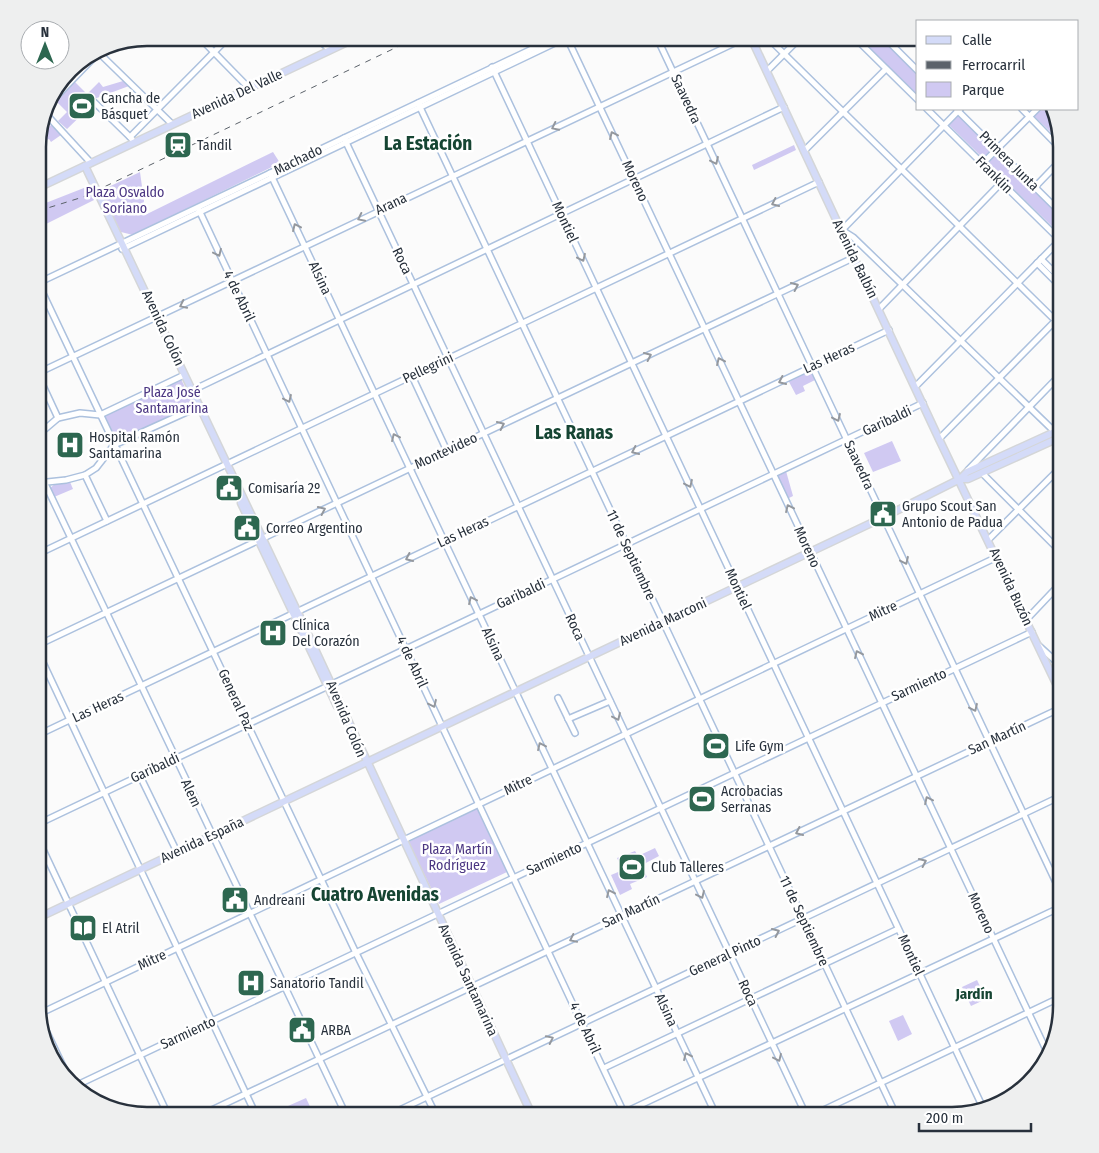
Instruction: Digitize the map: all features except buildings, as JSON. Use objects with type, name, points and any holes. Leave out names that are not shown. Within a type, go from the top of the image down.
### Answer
[{"type":"main road","name":"Avenida Del Valle","points":[[46,184],[88,165],[132,140],[172,124],[339,46]]},
{"type":"main road","name":"Avenida Balbín","points":[[756,46],[939,439],[960,480]]},
{"type":"main road","name":"Avenida Colón","points":[[88,165],[102,201],[182,376],[198,406],[366,762]]},
{"type":"main road","name":"Avenida Colón","points":[[156,318],[193,390],[198,406]]},
{"type":"main road","points":[[960,480],[966,472],[1053,438]]},
{"type":"main road","name":"Avenida Marconi","points":[[366,762],[960,480],[982,473],[1053,438]]},
{"type":"main road","name":"Avenida Buzón","points":[[960,480],[1053,675]]},
{"type":"main road","name":"Avenida España","points":[[46,914],[366,762]]},
{"type":"main road","name":"Avenida Santamarina","points":[[366,762],[528,1107]]},
{"type":"street","points":[[208,46],[249,88]]},
{"type":"street","points":[[91,99],[132,140],[156,109],[220,46]]},
{"type":"street","points":[[326,46],[330,50]]},
{"type":"street","name":"Machado","points":[[46,280],[123,246],[493,70],[548,46]]},
{"type":"street","name":"Moreno","points":[[571,46],[1044,1046]]},
{"type":"street","name":"Saavedra","points":[[661,46],[1053,874]]},
{"type":"street","name":"Arana","points":[[46,370],[378,210],[727,46]]},
{"type":"street","points":[[776,46],[1053,317]]},
{"type":"street","points":[[767,71],[792,46]]},
{"type":"street","points":[[863,46],[916,98]]},
{"type":"street","points":[[893,46],[916,68]]},
{"type":"street","points":[[103,57],[172,124]]},
{"type":"street","points":[[804,152],[886,69]]},
{"type":"street","name":"Montiel","points":[[493,70],[980,1102]]},
{"type":"street","name":"11 de Septiembre","points":[[420,105],[892,1107]]},
{"type":"street","points":[[193,390],[784,107]]},
{"type":"street","name":"Franklin","points":[[928,110],[1053,232]]},
{"type":"street","points":[[957,110],[842,230],[853,237],[903,284],[1028,408],[1053,429]]},
{"type":"street","name":"Primera Junta","points":[[959,110],[1053,204]]},
{"type":"street","points":[[1023,110],[1052,139]]},
{"type":"street","points":[[982,164],[1035,110]]},
{"type":"street","points":[[50,120],[88,165]]},
{"type":"street","name":"Roca","points":[[345,141],[802,1107]]},
{"type":"street","points":[[1036,187],[1053,169]]},
{"type":"street","name":"Alsina","points":[[271,176],[712,1107]]},
{"type":"street","name":"Pellegrini","points":[[46,550],[819,182]]},
{"type":"street","points":[[879,309],[1002,182]]},
{"type":"street","name":"4 de Abril","points":[[199,210],[515,878],[604,1068],[620,1107]]},
{"type":"street","points":[[915,388],[1053,248]]},
{"type":"street","name":"Montevideo","points":[[46,641],[855,257]]},
{"type":"street","points":[[1039,261],[1053,272]]},
{"type":"street","points":[[1039,261],[1053,277]]},
{"type":"street","name":"General Paz","points":[[46,301],[356,953],[432,1107]]},
{"type":"street","points":[[939,439],[1053,323]]},
{"type":"street","name":"Las Heras","points":[[46,731],[889,330]]},
{"type":"street","points":[[46,428],[58,418],[80,413],[100,415],[182,376]]},
{"type":"street","points":[[412,376],[447,450]]},
{"type":"street","points":[[966,472],[1053,383]]},
{"type":"street","points":[[46,392],[58,418]]},
{"type":"street","name":"Garibaldi","points":[[46,820],[923,403]]},
{"type":"street","points":[[46,482],[66,480],[85,475],[96,468],[114,445],[198,406]]},
{"type":"street","points":[[982,473],[1053,543]]},
{"type":"street","points":[[85,475],[107,521]]},
{"type":"street","points":[[988,540],[1053,476]]},
{"type":"street","name":"Alem","points":[[46,492],[106,613],[342,1107]]},
{"type":"street","name":"Mitre","points":[[46,1010],[997,557]]},
{"type":"street","points":[[1026,620],[1053,592]]},
{"type":"street","name":"Sarmiento","points":[[82,1083],[1032,632]]},
{"type":"street","points":[[1038,644],[1053,658]]},
{"type":"street","points":[[46,669],[252,1107]]},
{"type":"street","points":[[558,698],[575,733]]},
{"type":"street","points":[[568,720],[610,701]]},
{"type":"street","name":"San Martín","points":[[219,1107],[1053,712]]},
{"type":"street","points":[[140,776],[177,852]]},
{"type":"street","name":"General Pinto","points":[[407,1107],[1053,800]]},
{"type":"street","points":[[46,856],[164,1107]]},
{"type":"street","points":[[639,1107],[1053,912]]},
{"type":"street","points":[[604,1068],[898,929]]},
{"type":"street","points":[[832,1107],[1053,1001]]},
{"type":"green space","points":[[867,46],[889,46],[916,72],[916,93]]},
{"type":"green space","points":[[74,81],[87,94],[99,82],[103,87],[123,81],[129,86],[94,99],[95,102],[67,129],[58,121],[67,112],[57,102],[64,92]]},
{"type":"green space","points":[[1040,110],[1046,110],[1052,133],[1034,116]]},
{"type":"green space","points":[[959,115],[994,149],[984,159],[949,125]]},
{"type":"green space","points":[[51,125],[61,135],[51,142],[49,139],[46,140],[48,128]]},
{"type":"green space","points":[[794,145],[796,150],[754,170],[752,165]]},
{"type":"green space","name":"Plaza Osvaldo Soriano","points":[[273,152],[280,163],[133,235],[121,232],[100,191],[140,172],[144,201],[142,209],[147,214]]},
{"type":"green space","points":[[996,152],[1053,208],[1053,227],[986,162]]},
{"type":"green space","points":[[89,186],[94,200],[46,224],[46,203]]},
{"type":"green space","points":[[810,370],[815,380],[803,386],[805,391],[796,395],[788,380]]},
{"type":"green space","name":"Plaza José Santamarina","points":[[181,379],[194,406],[115,442],[103,417]]},
{"type":"green space","points":[[892,441],[901,461],[873,472],[864,453]]},
{"type":"green space","points":[[786,471],[793,496],[787,499],[777,475]]},
{"type":"green space","points":[[70,482],[73,489],[54,497],[50,488],[55,484]]},
{"type":"green space","name":"Plaza Martín Rodríguez","points":[[477,808],[507,872],[439,904],[408,842]]},
{"type":"green space","points":[[655,848],[659,856],[642,865],[647,877],[630,884],[632,889],[620,895],[611,875],[623,870],[617,858],[635,851],[638,856]]},
{"type":"green space","points":[[977,980],[986,999],[971,1006],[962,987]]},
{"type":"green space","points":[[903,1015],[912,1034],[898,1041],[889,1021]]},
{"type":"green space","points":[[306,1098],[310,1107],[289,1107]]},
{"type":"railway","points":[[46,209],[83,197],[399,46]]},
{"type":"place","name":"Cancha de Básquet","points":[[82,106]]},
{"type":"place","name":"Tandil","points":[[178,145]]},
{"type":"place","name":"Hospital Ramón Santamarina","points":[[70,445]]},
{"type":"place","name":"Comisaría 2º","points":[[229,488]]},
{"type":"place","name":"Grupo Scout San Antonio de Padua","points":[[883,514]]},
{"type":"place","name":"Correo Argentino","points":[[247,528]]},
{"type":"place","name":"Clínica Del Corazón","points":[[273,633]]},
{"type":"place","name":"Life Gym","points":[[716,746]]},
{"type":"place","name":"Acrobacias Serranas","points":[[702,799]]},
{"type":"place","name":"Club Talleres","points":[[632,867]]},
{"type":"place","name":"Andreani","points":[[235,900]]},
{"type":"place","name":"El Atril","points":[[83,928]]},
{"type":"place","name":"Sanatorio Tandil","points":[[251,983]]},
{"type":"place","name":"ARBA","points":[[302,1030]]},
{"type":"district","name":"La Estación","points":[[428,143]]},
{"type":"district","name":"Las Ranas","points":[[574,432]]},
{"type":"district","name":"Cuatro Avenidas","points":[[375,894]]},
{"type":"district","name":"Jardín","points":[[974,994]]}]
